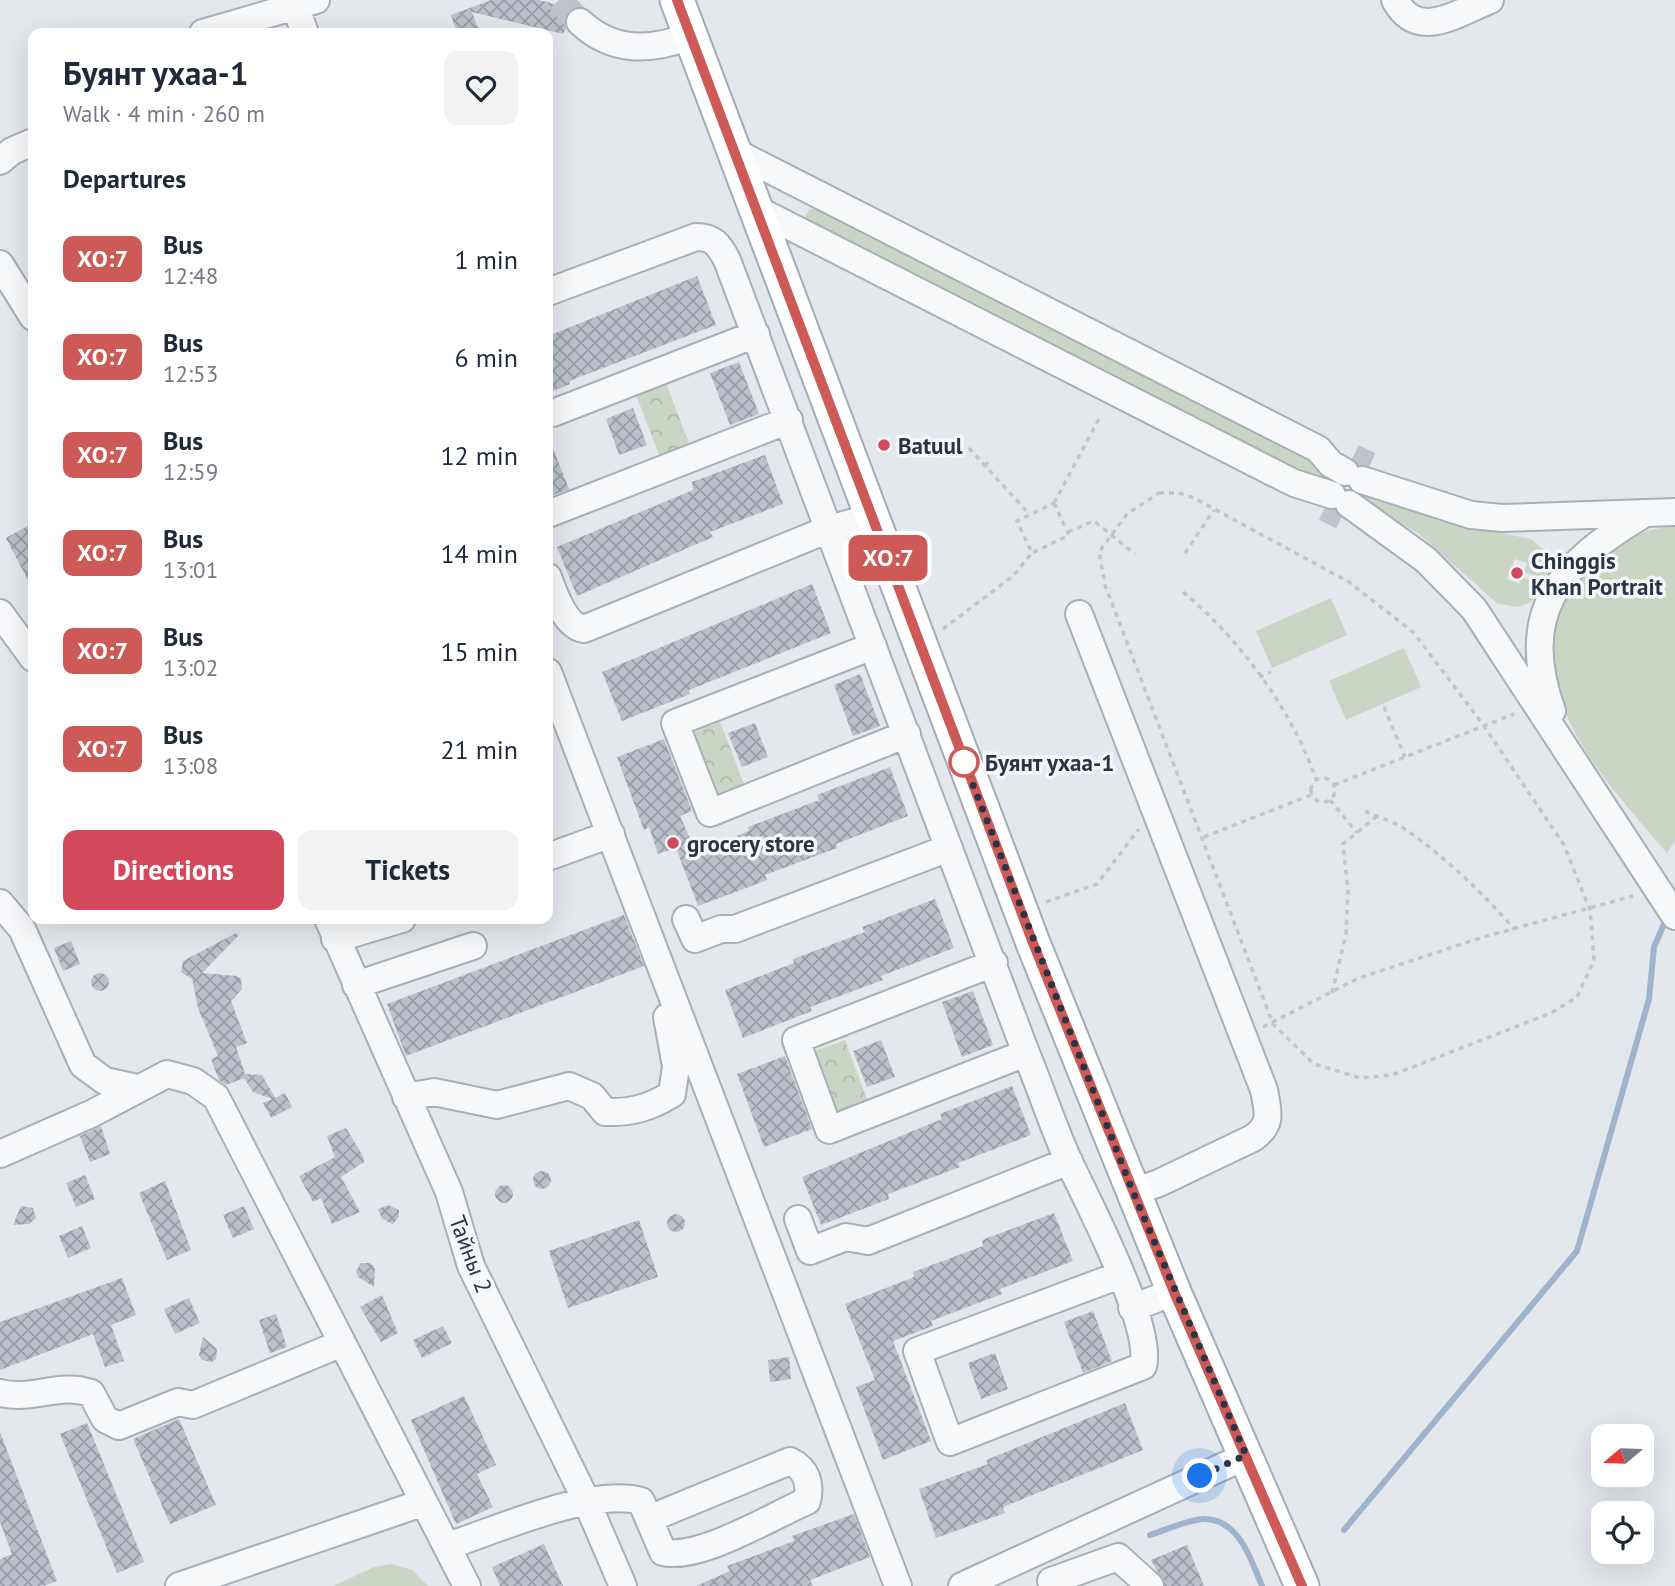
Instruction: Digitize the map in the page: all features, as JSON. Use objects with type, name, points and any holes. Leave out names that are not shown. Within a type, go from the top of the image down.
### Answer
[{"type":"main road","points":[[677,0],[1028,931],[1174,1292],[1302,1586]]},
{"type":"street","points":[[1395,0],[1406,15],[1419,23],[1433,23],[1490,0]]},
{"type":"street","points":[[220,28],[306,3],[305,28]]},
{"type":"street","points":[[580,22],[597,38],[618,44],[664,46],[691,36]]},
{"type":"street","points":[[0,161],[12,151],[28,144]]},
{"type":"street","points":[[735,152],[1318,449],[1339,451],[1379,487],[1394,488],[1415,498],[1471,515],[1502,518],[1675,512]]},
{"type":"street","points":[[756,209],[1294,483],[1313,502],[1337,506],[1379,523],[1448,580],[1474,609],[1632,846],[1675,916]]},
{"type":"street","points":[[553,290],[683,241],[707,237],[718,244],[727,260],[789,420],[1026,1053],[1069,1161],[1120,1275],[1132,1308],[1144,1344],[1146,1356],[1143,1366],[950,1442],[916,1351],[1120,1275]]},
{"type":"street","points":[[0,264],[28,309]]},
{"type":"street","points":[[553,413],[756,334]]},
{"type":"street","points":[[553,512],[789,420]]},
{"type":"street","points":[[1565,748],[1543,687],[1539,655],[1542,623],[1554,592],[1572,565],[1596,543],[1644,514]]},
{"type":"street","points":[[553,587],[569,620],[577,628],[584,629],[829,529],[872,517]]},
{"type":"street","points":[[0,612],[28,651]]},
{"type":"street","points":[[1079,614],[1157,821],[1264,1090],[1269,1119],[1265,1129],[1159,1183],[1133,1192]]},
{"type":"street","points":[[873,646],[675,723],[710,813],[907,734]]},
{"type":"street","points":[[553,685],[898,1586]]},
{"type":"street","points":[[553,855],[611,834]]},
{"type":"street","points":[[687,919],[695,940],[721,929],[735,929],[949,848]]},
{"type":"street","points":[[0,903],[22,929],[83,1065],[105,1081],[137,1088]]},
{"type":"street","points":[[331,929],[366,924]]},
{"type":"street","name":"Тайны 2","points":[[331,929],[449,1192],[471,1266],[586,1500],[623,1586]]},
{"type":"street","points":[[356,985],[473,946]]},
{"type":"street","points":[[994,963],[796,1040],[829,1130],[1026,1053]]},
{"type":"street","points":[[406,1097],[434,1092],[497,1105],[569,1086],[592,1096],[605,1112],[630,1113],[654,1105],[671,1094],[676,1066],[667,1005],[670,993]]},
{"type":"street","points":[[0,1154],[91,1114],[167,1074],[193,1081],[216,1097],[340,1344],[467,1586]]},
{"type":"street","points":[[798,1219],[810,1251],[846,1237],[868,1241],[1069,1161]]},
{"type":"street","points":[[1132,1308],[1174,1292]]},
{"type":"street","points":[[8,1395],[73,1387],[92,1393],[106,1419],[119,1426],[178,1402],[193,1405],[340,1344]]},
{"type":"street","points":[[962,1586],[1246,1455]]},
{"type":"street","points":[[447,1546],[586,1500],[624,1496],[641,1501],[651,1518],[663,1552],[675,1555],[706,1546],[807,1501],[809,1490],[805,1473],[790,1461],[651,1518]]},
{"type":"street","points":[[179,1586],[422,1503]]},
{"type":"street","points":[[1039,1550],[1052,1583],[1118,1557],[1150,1586]]},
{"type":"path","points":[[1032,553],[1017,521],[1054,503],[1101,415]]},
{"type":"path","points":[[969,448],[1029,515]]},
{"type":"path","points":[[985,466],[990,460]]},
{"type":"path","points":[[1159,493],[1179,493],[1349,582],[1414,633],[1484,726],[1564,845],[1590,910],[1594,960],[1577,997],[1551,1013],[1392,1075],[1361,1078],[1314,1064],[1273,1024],[1193,808],[1105,585],[1099,552],[1111,535],[1127,514],[1159,493]]},
{"type":"path","points":[[943,629],[1013,576],[1032,553],[1069,535],[1054,503]]},
{"type":"path","points":[[1185,552],[1214,510]]},
{"type":"path","points":[[1068,532],[1094,521],[1135,554]]},
{"type":"path","points":[[1183,592],[1208,612],[1259,677],[1304,746],[1315,779],[1311,786],[1311,795]]},
{"type":"path","points":[[1259,677],[1270,672]]},
{"type":"path","points":[[1384,707],[1405,757]]},
{"type":"path","points":[[1334,785],[1515,714]]},
{"type":"path","points":[[1311,795],[1323,802],[1330,800],[1335,790],[1329,779],[1315,779]]},
{"type":"path","points":[[1204,837],[1311,795]]},
{"type":"path","points":[[1330,800],[1357,833]]},
{"type":"path","points":[[1046,902],[1097,884],[1134,831],[1193,808]]},
{"type":"path","points":[[1366,811],[1402,827],[1492,903],[1514,929]]},
{"type":"path","points":[[1332,993],[1346,934],[1348,891],[1343,844],[1376,817]]},
{"type":"path","points":[[1242,1034],[1273,1024],[1359,978],[1514,929],[1590,910],[1657,886]]},
{"type":"green space","points":[[810,209],[817,209],[1340,474],[1332,488],[808,221],[805,216]]},
{"type":"green space","points":[[666,383],[690,446],[660,457],[636,395]]},
{"type":"green space","points":[[1362,487],[1439,521],[1531,539],[1546,552],[1550,562],[1549,580],[1524,572],[1527,563],[1515,559],[1507,579],[1519,584],[1522,577],[1546,587],[1529,603],[1518,607],[1498,604],[1418,533],[1356,498]]},
{"type":"green space","points":[[1675,526],[1675,841],[1667,853],[1601,773],[1581,743],[1565,712],[1555,680],[1553,647],[1562,605],[1572,584],[1582,572],[1632,538],[1651,530]]},
{"type":"green space","points":[[1331,598],[1347,635],[1272,668],[1256,631]]},
{"type":"green space","points":[[1404,648],[1421,687],[1346,720],[1329,681]]},
{"type":"green space","points":[[720,722],[744,784],[713,796],[690,734]]},
{"type":"green space","points":[[845,1040],[868,1102],[838,1113],[815,1051]]},
{"type":"green space","points":[[392,1564],[412,1570],[428,1586],[333,1586],[374,1567]]},
{"type":"building","points":[[491,0],[539,0],[562,6],[566,29],[563,34],[553,32],[553,28],[538,28],[472,12],[478,28],[455,28],[451,15]]},
{"type":"building","points":[[697,276],[716,325],[569,381],[570,384],[553,391],[553,334]]},
{"type":"building","points":[[739,362],[759,414],[730,425],[710,373]]},
{"type":"building","points":[[633,408],[647,445],[619,455],[606,419]]},
{"type":"building","points":[[553,448],[569,489],[553,495]]},
{"type":"building","points":[[765,455],[783,504],[710,532],[713,537],[577,596],[557,547],[693,490],[692,482]]},
{"type":"building","points":[[28,526],[28,580],[6,538]]},
{"type":"building","points":[[812,584],[831,633],[689,690],[690,694],[622,721],[602,672]]},
{"type":"building","points":[[860,674],[880,726],[853,736],[834,685]]},
{"type":"building","points":[[755,723],[768,757],[742,767],[728,733]]},
{"type":"building","points":[[664,739],[692,811],[680,816],[696,852],[749,831],[748,827],[819,800],[817,795],[890,767],[908,816],[836,844],[837,848],[765,875],[767,880],[698,906],[676,848],[658,854],[649,827],[644,830],[617,757]]},
{"type":"building","points":[[935,899],[954,948],[881,976],[883,980],[810,1007],[812,1011],[743,1038],[725,990],[794,963],[793,959],[865,932],[862,927]]},
{"type":"building","points":[[624,915],[644,966],[406,1056],[387,1004]]},
{"type":"building","points":[[236,933],[238,936],[202,973],[237,976],[241,979],[242,989],[231,1001],[247,1043],[236,1047],[245,1074],[262,1075],[275,1098],[285,1093],[292,1107],[271,1118],[263,1103],[272,1099],[253,1092],[244,1078],[226,1085],[219,1080],[211,1059],[218,1056],[198,1008],[192,979],[181,972],[183,961]]},
{"type":"building","points":[[71,941],[80,964],[63,971],[54,948]]},
{"type":"building","points":[[96,973],[104,973],[109,982],[107,989],[96,991],[91,986],[91,978]]},
{"type":"building","points":[[973,991],[993,1045],[962,1057],[942,1002]]},
{"type":"building","points":[[881,1040],[895,1077],[867,1087],[853,1051]]},
{"type":"building","points":[[785,1056],[812,1129],[764,1147],[737,1074]]},
{"type":"building","points":[[1012,1086],[1031,1135],[958,1163],[960,1167],[888,1194],[889,1199],[821,1225],[802,1177],[942,1119],[940,1114]]},
{"type":"building","points":[[101,1126],[110,1154],[90,1162],[80,1136]]},
{"type":"building","points":[[346,1128],[364,1162],[341,1177],[360,1212],[332,1224],[321,1198],[313,1202],[299,1176],[335,1157],[327,1136]]},
{"type":"building","points":[[542,1171],[548,1174],[551,1180],[548,1186],[542,1189],[536,1186],[533,1180],[536,1174]]},
{"type":"building","points":[[85,1175],[95,1199],[76,1207],[66,1183]]},
{"type":"building","points":[[165,1181],[191,1250],[167,1260],[139,1193]]},
{"type":"building","points":[[504,1185],[510,1188],[513,1194],[510,1200],[504,1203],[498,1200],[495,1194],[498,1188]]},
{"type":"building","points":[[388,1205],[399,1210],[399,1217],[393,1224],[382,1219],[378,1209]]},
{"type":"building","points":[[21,1206],[33,1208],[36,1218],[29,1224],[13,1225]]},
{"type":"building","points":[[244,1206],[254,1229],[233,1238],[223,1215]]},
{"type":"building","points":[[1054,1213],[1073,1261],[1000,1289],[1002,1294],[931,1321],[933,1326],[893,1341],[931,1441],[883,1460],[856,1387],[875,1380],[845,1304],[914,1277],[913,1272],[983,1246],[982,1240]]},
{"type":"building","points":[[676,1214],[682,1217],[685,1223],[682,1229],[676,1232],[670,1229],[667,1223],[670,1217]]},
{"type":"building","points":[[639,1220],[658,1277],[568,1308],[549,1251]]},
{"type":"building","points":[[82,1226],[91,1248],[68,1258],[59,1236]]},
{"type":"building","points":[[361,1263],[370,1263],[375,1268],[374,1287],[358,1277],[356,1271]]},
{"type":"building","points":[[122,1278],[136,1315],[111,1325],[124,1361],[105,1367],[93,1334],[0,1370],[0,1322]]},
{"type":"building","points":[[382,1295],[398,1333],[381,1342],[360,1307]]},
{"type":"building","points":[[189,1298],[200,1323],[175,1334],[164,1309]]},
{"type":"building","points":[[1093,1311],[1112,1361],[1083,1373],[1064,1322]]},
{"type":"building","points":[[276,1314],[287,1347],[270,1353],[259,1320]]},
{"type":"building","points":[[443,1326],[452,1343],[422,1358],[413,1340]]},
{"type":"building","points":[[203,1337],[217,1349],[216,1359],[211,1362],[202,1360],[199,1355]]},
{"type":"building","points":[[995,1353],[1008,1389],[981,1399],[968,1363]]},
{"type":"building","points":[[789,1357],[791,1379],[770,1382],[768,1360]]},
{"type":"building","points":[[464,1396],[496,1465],[477,1474],[493,1507],[456,1524],[411,1420]]},
{"type":"building","points":[[1125,1403],[1143,1450],[1003,1507],[1005,1513],[936,1538],[919,1489],[988,1464],[986,1460]]},
{"type":"building","points":[[179,1419],[216,1505],[170,1524],[133,1439]]},
{"type":"building","points":[[87,1423],[144,1562],[117,1573],[60,1434]]},
{"type":"building","points":[[0,1432],[57,1581],[44,1586],[0,1586],[0,1559],[12,1554],[0,1522]]},
{"type":"building","points":[[854,1514],[870,1557],[810,1580],[813,1586],[696,1586],[730,1571],[727,1566],[794,1541],[792,1536]]},
{"type":"building","points":[[544,1544],[563,1586],[500,1586],[492,1567]]},
{"type":"building","points":[[1187,1545],[1204,1586],[1165,1586],[1151,1560]]},
{"type":"waterway","points":[[1344,1530],[1577,1251],[1649,999],[1654,947],[1668,915]]},
{"type":"waterway","points":[[1150,1535],[1203,1519],[1226,1525],[1242,1542],[1262,1586]]},
{"type":"tunnel","points":[[559,0],[580,22]]},
{"type":"tunnel","points":[[1353,457],[1370,465]]},
{"type":"tunnel","points":[[1325,508],[1342,517]]},
{"type":"bus line","name":"ХО:7","points":[[677,0],[1033,943],[1174,1292],[1302,1586]]},
{"type":"place","name":"Batuul","points":[[884,445]]},
{"type":"place","name":"Chinggis Khan Portrait","points":[[1517,573]]},
{"type":"place","name":"Буянт ухаа-1","points":[[964,762]]},
{"type":"place","name":"grocery store","points":[[673,843]]},
{"type":"route","points":[[964,762],[1133,1192],[1246,1455],[1200,1476]]}]
